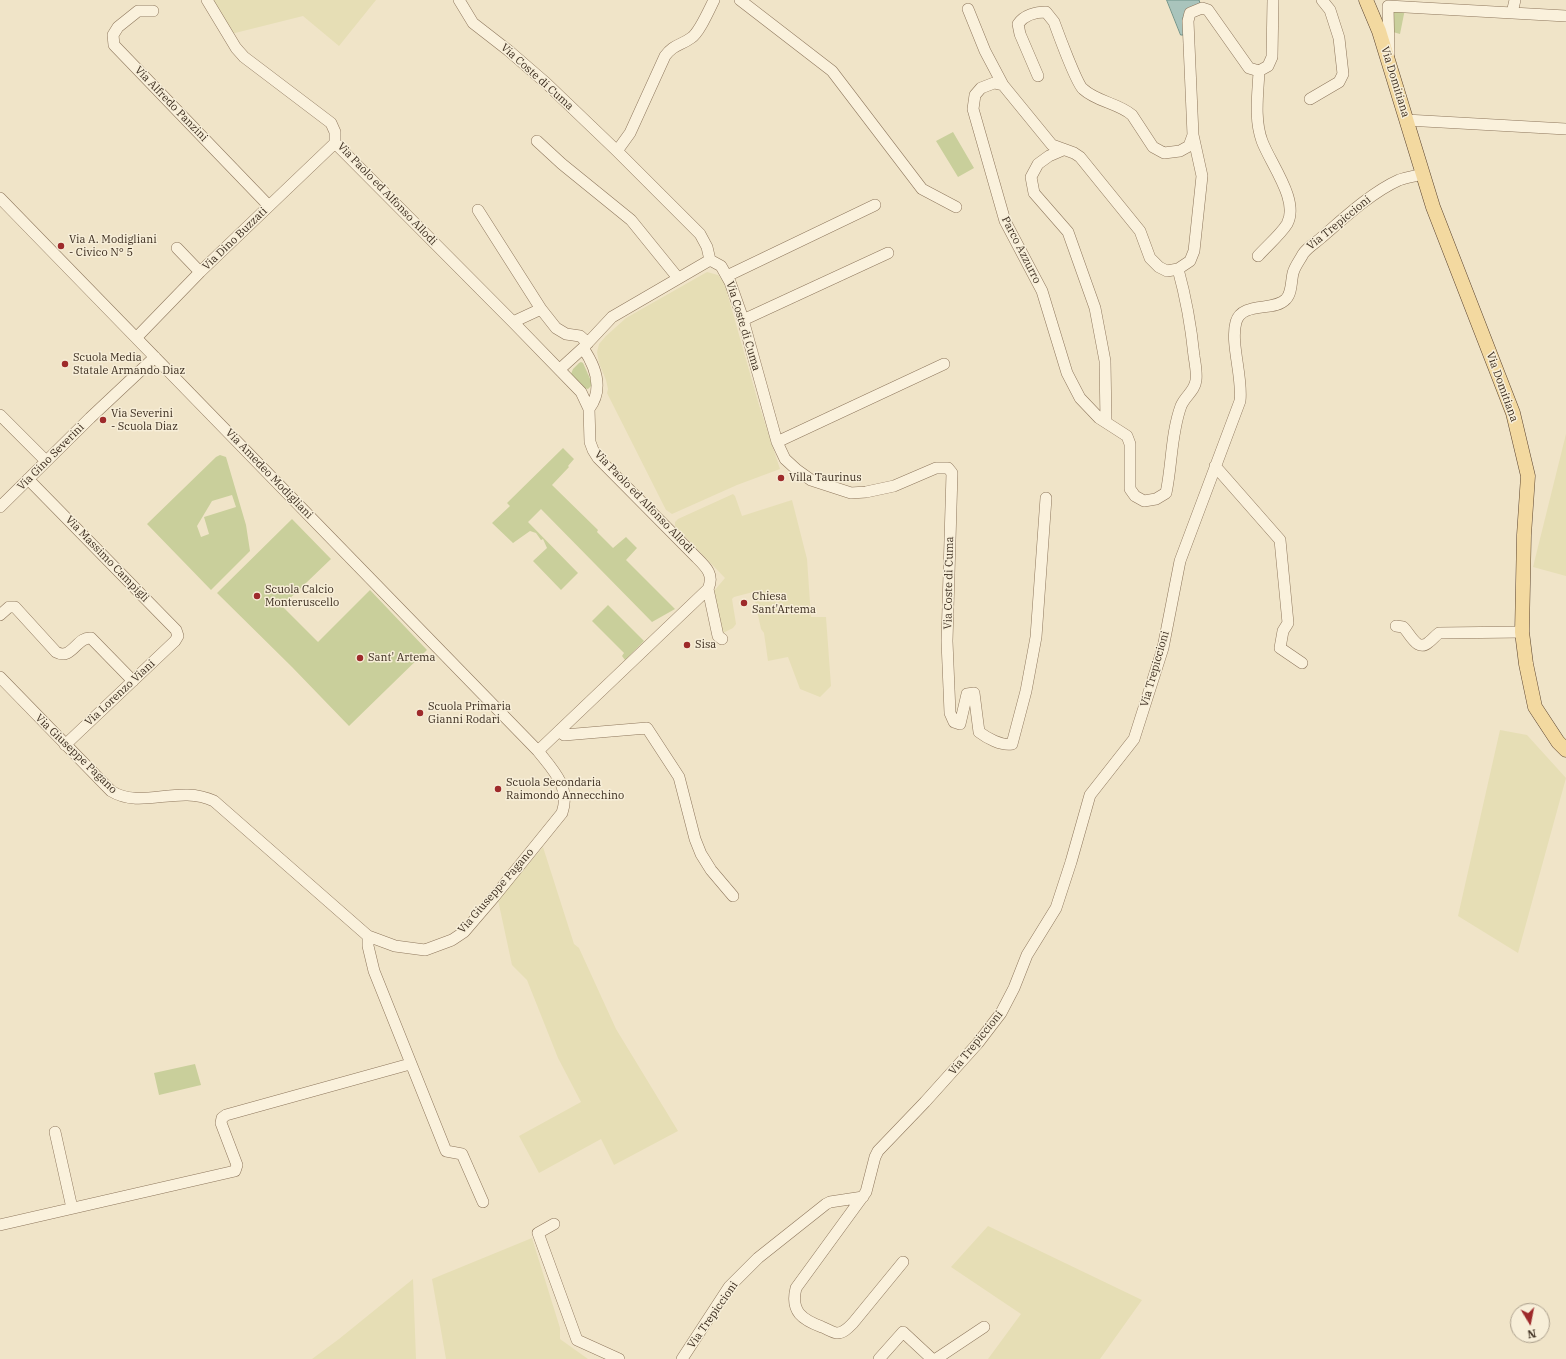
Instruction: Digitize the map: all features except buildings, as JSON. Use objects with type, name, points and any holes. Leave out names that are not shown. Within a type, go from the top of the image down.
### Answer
[{"type":"main road","name":"Via Domitiana","points":[[1366,0],[1379,31],[1433,207],[1513,413],[1528,476],[1524,535],[1522,632],[1526,664],[1535,706],[1558,742],[1566,750]]},
{"type":"street","name":"Via Paolo ed Alfonso Allodi","points":[[207,0],[240,52],[260,71],[330,123],[335,132],[335,143],[581,392],[589,409],[589,431],[593,450],[598,458],[708,569],[710,578],[708,589],[718,636],[722,639]]},
{"type":"street","name":"Via Coste di Cuma","points":[[459,0],[473,23],[510,51],[546,83],[700,234],[707,247],[710,260],[721,266],[727,276],[743,320],[777,442],[785,459],[811,480],[851,492],[866,492],[894,486],[936,468],[948,468],[952,473],[947,640],[950,713],[954,722],[960,724],[967,694],[974,693],[979,732],[1005,745],[1012,744],[1026,691],[1036,637],[1046,498]]},
{"type":"street","points":[[617,151],[630,133],[665,56],[670,49],[692,38],[714,0]]},
{"type":"street","points":[[740,0],[832,71],[922,189],[956,207]]},
{"type":"street","points":[[968,9],[985,51],[1004,85],[1052,145],[1074,153],[1080,157],[1140,231],[1150,258],[1159,267],[1167,271],[1178,269],[1190,261],[1194,251],[1202,176],[1193,135],[1188,21],[1190,13],[1202,8],[1208,10],[1249,68],[1259,71],[1268,66],[1272,57],[1273,0]]},
{"type":"street","points":[[1310,99],[1339,82],[1343,74],[1339,38],[1330,10],[1322,0]]},
{"type":"street","points":[[1512,13],[1515,0]]},
{"type":"street","points":[[1389,64],[1388,6],[1421,4],[1512,13],[1566,16]]},
{"type":"street","name":"Via Alfredo Panzini","points":[[153,11],[138,11],[118,27],[113,35],[114,45],[269,206]]},
{"type":"street","points":[[1038,76],[1020,34],[1018,24],[1022,19],[1038,12],[1046,12],[1054,22],[1082,88],[1094,96],[1127,111],[1132,115],[1153,148],[1164,153],[1180,151],[1189,146],[1193,135]]},
{"type":"street","points":[[1258,256],[1287,224],[1290,209],[1288,195],[1262,142],[1258,125],[1259,71]]},
{"type":"street","name":"Parco Azzurro","points":[[1004,85],[994,83],[981,88],[975,96],[973,109],[1005,220],[1042,291],[1067,373],[1080,398],[1099,418],[1128,436],[1130,444],[1130,489],[1134,496],[1144,501],[1156,499],[1166,493],[1176,425],[1182,405],[1194,389],[1196,379],[1191,324],[1178,269]]},
{"type":"street","points":[[1406,120],[1566,129]]},
{"type":"street","points":[[537,141],[562,164],[631,220],[678,278]]},
{"type":"street","name":"Via Dino Buzzati","points":[[137,337],[200,272],[335,143]]},
{"type":"street","points":[[1063,150],[1048,156],[1038,164],[1031,177],[1034,193],[1068,232],[1095,308],[1105,361],[1106,422]]},
{"type":"street","name":"Via Trepiccioni","points":[[903,1262],[845,1331],[837,1333],[806,1321],[800,1316],[796,1308],[796,1288],[866,1192],[878,1151],[978,1043],[1001,1013],[1014,988],[1027,955],[1056,908],[1090,795],[1134,739],[1163,648],[1180,561],[1240,401],[1241,390],[1235,339],[1236,322],[1239,315],[1246,311],[1280,303],[1286,299],[1290,291],[1293,272],[1305,252],[1332,228],[1379,191],[1400,180],[1423,174]]},
{"type":"street","name":"Via Amedeo Modigliani","points":[[0,198],[137,337],[538,751]]},
{"type":"street","points":[[727,276],[874,206]]},
{"type":"street","points":[[478,210],[541,309],[556,328],[566,334],[580,336],[597,376],[598,389],[590,393],[581,392]]},
{"type":"street","points":[[177,248],[200,272]]},
{"type":"street","points":[[743,320],[888,253]]},
{"type":"street","points":[[556,366],[585,346],[612,317],[710,260]]},
{"type":"street","points":[[513,322],[541,309]]},
{"type":"street","name":"Via Gino Severini","points":[[1,503],[155,357]]},
{"type":"street","points":[[777,442],[944,364]]},
{"type":"street","name":"Via Paolo ed Alfonso Allodi","points":[[589,409],[593,404],[598,389]]},
{"type":"street","points":[[0,415],[46,461]]},
{"type":"street","points":[[1216,466],[1280,540],[1288,624],[1283,631],[1280,648],[1302,663]]},
{"type":"street","name":"Via Massimo Campigli","points":[[28,479],[176,630],[178,636],[175,641]]},
{"type":"street","points":[[538,751],[708,589]]},
{"type":"street","points":[[0,615],[9,607],[15,607],[56,652],[62,654],[68,653],[84,639],[91,638],[133,681]]},
{"type":"street","points":[[1396,626],[1403,627],[1416,643],[1422,645],[1429,642],[1439,633],[1522,632]]},
{"type":"street","name":"Via Lorenzo Viani","points":[[65,745],[175,641]]},
{"type":"street","name":"Via Giuseppe Pagano","points":[[0,677],[111,791],[117,795],[135,798],[196,795],[214,801],[368,936],[395,946],[425,950],[452,940],[464,932],[562,813],[565,798],[562,786],[557,776],[538,751]]},
{"type":"street","points":[[560,731],[564,735],[647,728],[679,777],[696,843],[701,854],[711,870],[733,896]]},
{"type":"street","points":[[368,936],[368,946],[374,971],[446,1151],[462,1154],[483,1202]]},
{"type":"street","points":[[0,1225],[235,1171],[237,1165],[221,1123],[222,1118],[226,1115],[410,1064]]},
{"type":"street","points":[[55,1132],[72,1208]]},
{"type":"street","name":"Via Trepiccioni","points":[[682,1359],[729,1287],[758,1258],[826,1204],[863,1197]]},
{"type":"street","points":[[554,1224],[538,1233],[578,1340],[619,1359]]},
{"type":"street","points":[[936,1359],[984,1328]]},
{"type":"street","points":[[879,1359],[904,1332],[932,1359]]},
{"type":"shaded area","points":[[211,0],[376,0],[339,46],[303,16],[231,34]]},
{"type":"shaded area","points":[[707,272],[718,275],[724,282],[759,405],[780,469],[737,485],[672,514],[666,510],[607,393],[608,389],[606,380],[599,363],[597,352],[599,344],[626,318]]},
{"type":"shaded area","points":[[1566,434],[1566,576],[1533,567]]},
{"type":"shaded area","points":[[733,494],[742,516],[792,500],[807,559],[811,617],[826,617],[831,686],[820,697],[800,689],[788,657],[768,661],[764,633],[761,629],[753,592],[734,597],[732,599],[736,624],[733,628],[723,633],[714,591],[725,578],[675,526],[675,522],[678,519]]},
{"type":"shaded area","points":[[1500,730],[1527,735],[1566,778],[1518,953],[1458,916]]},
{"type":"shaded area","points":[[543,847],[574,944],[579,948],[616,1029],[678,1131],[614,1165],[601,1139],[539,1173],[519,1136],[581,1102],[558,1058],[527,980],[512,965],[498,900]]},
{"type":"shaded area","points":[[988,1226],[1142,1300],[1100,1359],[988,1359],[1021,1314],[951,1267]]},
{"type":"shaded area","points":[[532,1238],[560,1328],[560,1339],[588,1359],[446,1359],[432,1279]]},
{"type":"shaded area","points":[[413,1279],[416,1359],[312,1359],[339,1339]]},
{"type":"green space","points":[[1405,9],[1400,34],[1393,32],[1393,11]]},
{"type":"green space","points":[[953,132],[974,168],[958,177],[936,141]]},
{"type":"green space","points":[[581,362],[583,363],[592,383],[588,389],[584,388],[571,374],[573,369]]},
{"type":"green space","points":[[563,448],[574,459],[568,466],[569,467],[552,485],[598,530],[597,532],[613,548],[626,537],[637,548],[626,560],[675,609],[652,622],[541,509],[528,522],[578,573],[561,590],[533,561],[547,548],[543,539],[541,540],[536,533],[530,531],[513,543],[492,523],[510,506],[507,503]]},
{"type":"green space","points":[[220,455],[226,457],[246,525],[250,551],[211,590],[147,524],[216,457]],"holes":[[[232,495],[236,507],[204,517],[209,534],[201,537],[197,526],[212,501]]]},
{"type":"green space","points":[[292,519],[331,559],[282,606],[318,642],[370,590],[427,650],[349,726],[217,593]]},
{"type":"green space","points":[[608,605],[644,641],[625,660],[622,656],[624,653],[592,621]]},
{"type":"green space","points":[[195,1064],[201,1085],[159,1095],[154,1073]]},
{"type":"water","points":[[1167,0],[1199,0],[1201,6],[1184,15],[1183,23],[1185,35],[1181,35]]},
{"type":"place","name":"Via A. Modigliani - Civico N° 5","points":[[61,246]]},
{"type":"place","name":"Scuola Media Statale Armando Diaz","points":[[65,364]]},
{"type":"place","name":"Via Severini - Scuola Diaz","points":[[103,420]]},
{"type":"place","name":"Villa Taurinus","points":[[781,478]]},
{"type":"place","name":"Scuola Calcio Monteruscello","points":[[257,596]]},
{"type":"place","name":"Chiesa Sant'Artema","points":[[744,603]]},
{"type":"place","name":"Sisa","points":[[687,645]]},
{"type":"place","name":"Sant' Artema","points":[[360,658]]},
{"type":"place","name":"Scuola Primaria Gianni Rodari","points":[[420,713]]},
{"type":"place","name":"Scuola Secondaria Raimondo Annecchino","points":[[498,789]]}]
